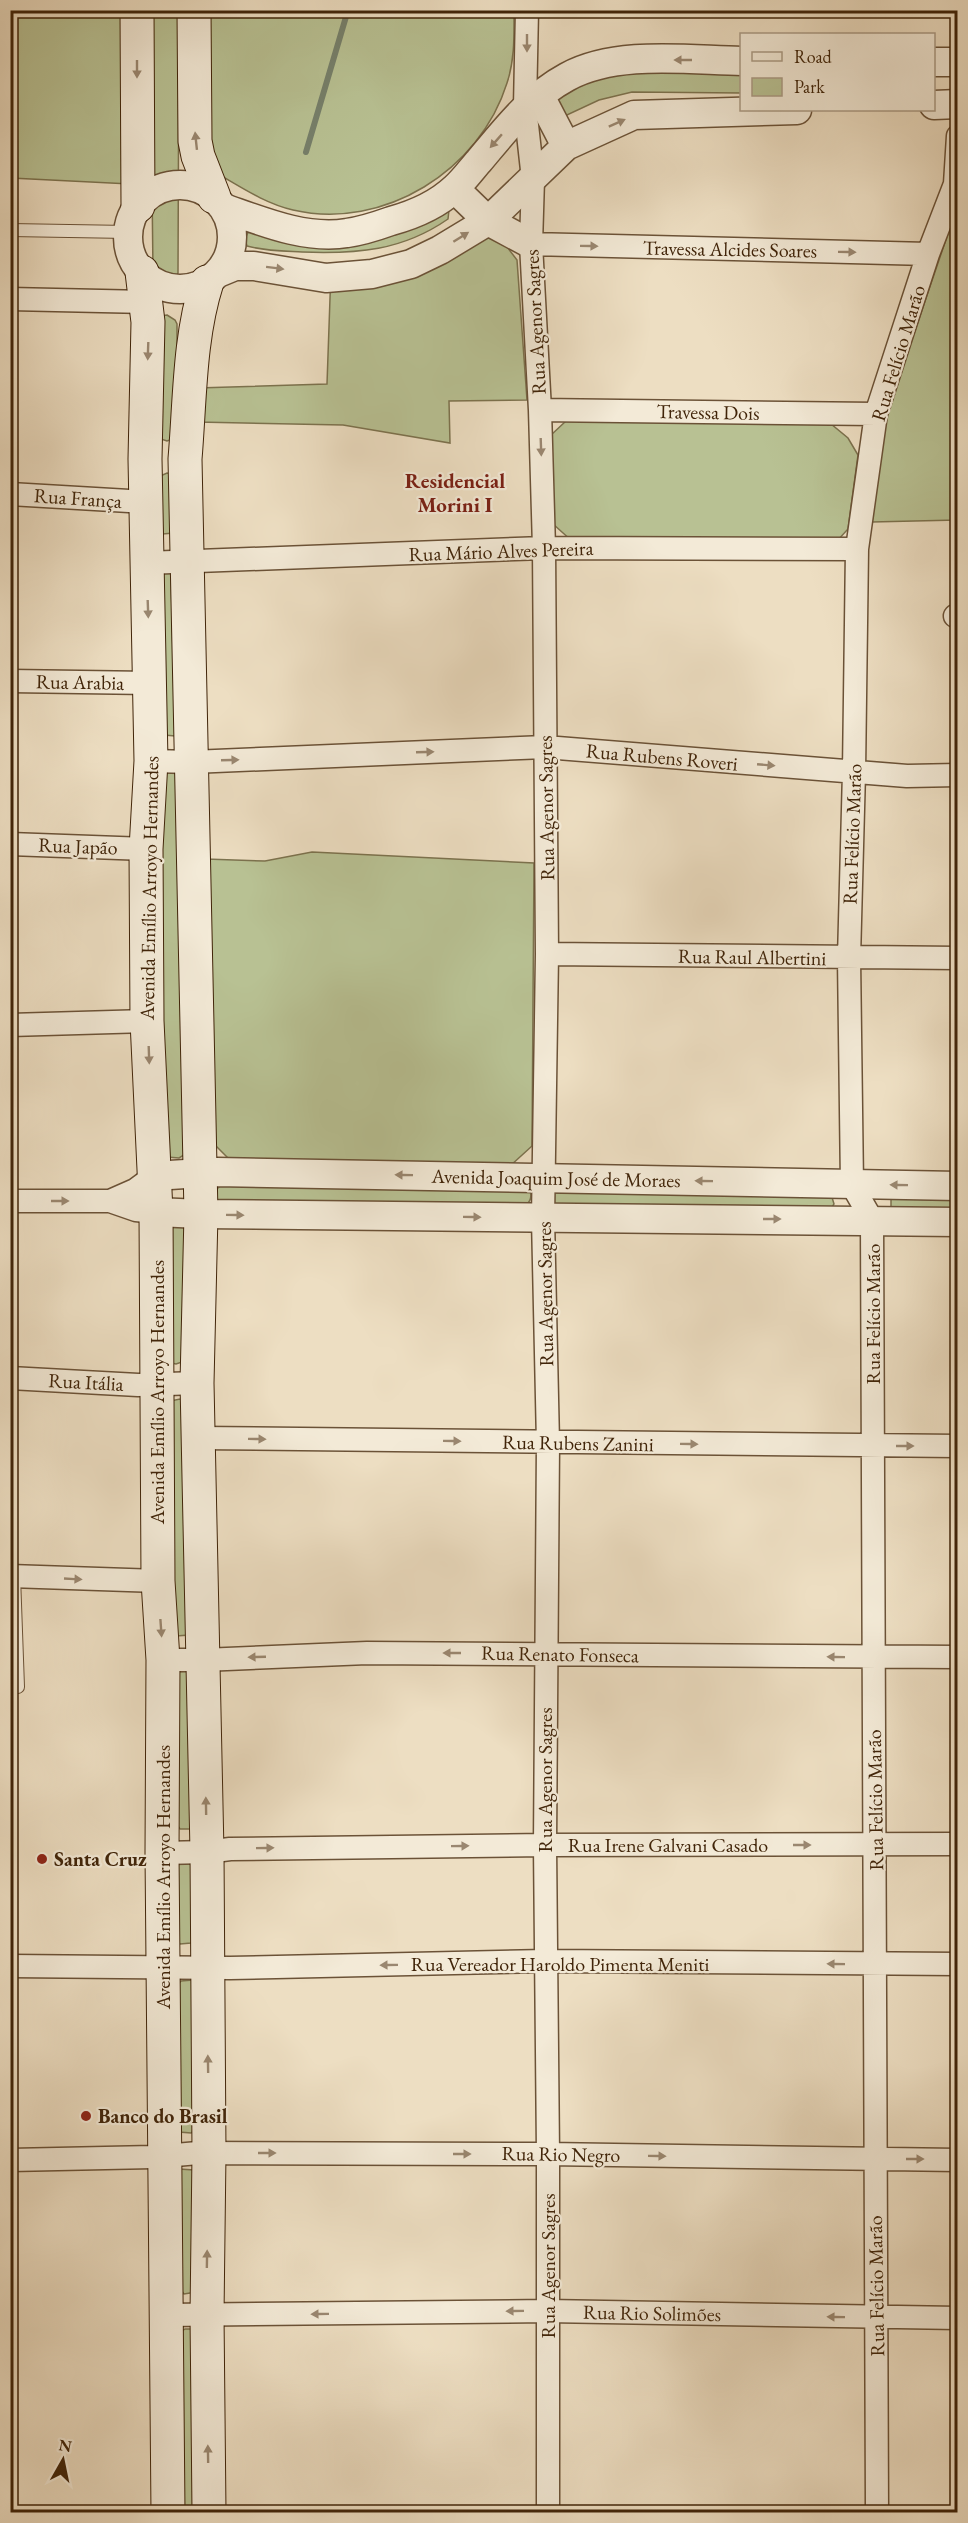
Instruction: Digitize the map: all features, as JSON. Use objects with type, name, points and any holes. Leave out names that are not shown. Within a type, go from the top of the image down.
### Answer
[{"type":"main road","points":[[133,219],[137,10]]},
{"type":"main road","points":[[194,10],[195,141],[198,156],[219,202]]},
{"type":"main road","name":"Avenida Emílio Arroyo Hernandes","points":[[209,2512],[207,1852],[197,1383],[201,1214],[198,1172],[185,459],[198,310],[212,277]]},
{"type":"main road","name":"Avenida Emílio Arroyo Hernandes","points":[[144,287],[148,322],[145,459],[151,761],[146,849],[147,1021],[156,1212],[158,1581],[163,1660],[162,1853],[168,2512]]},
{"type":"main road","points":[[145,459],[185,459]]},
{"type":"street","name":"Rua Agenor Sagres","points":[[527,10],[533,179],[531,244],[540,410],[544,548],[547,954],[543,1218],[548,1443],[545,1845],[548,2512]]},
{"type":"street","points":[[144,287],[131,253],[133,219],[154,192],[174,185],[188,185],[202,189],[219,202],[288,228],[323,234],[346,234],[412,215],[455,189],[530,92],[598,64],[631,60],[740,60]]},
{"type":"street","points":[[935,62],[957,62]]},
{"type":"street","points":[[530,92],[567,146]]},
{"type":"street","points":[[935,105],[957,104]]},
{"type":"street","points":[[10,299],[144,287],[153,281],[180,289],[194,287],[236,266],[254,266],[326,278],[372,274],[411,264],[440,250],[488,221],[567,146],[634,115],[764,111]]},
{"type":"street","name":"Rua Felício Marão","points":[[877,2512],[872,1220],[852,1185],[849,958],[857,549],[876,414],[928,254],[955,184],[957,136]]},
{"type":"street","points":[[455,189],[488,221],[531,244]]},
{"type":"street","points":[[212,277],[226,261],[231,248],[230,220],[219,202]]},
{"type":"street","name":"Travessa Alcides Soares","points":[[531,244],[928,254]]},
{"type":"street","name":"Travessa Dois","points":[[540,410],[876,414]]},
{"type":"street","name":"Rua França","points":[[10,494],[146,502]]},
{"type":"street","name":"Rua Mário Alves Pereira","points":[[146,563],[544,548],[857,549]]},
{"type":"street","name":"Rua Arabia","points":[[10,681],[150,683]]},
{"type":"street","name":"Rua Rubens Roveri","points":[[151,761],[192,762],[545,747],[907,776],[957,775]]},
{"type":"street","name":"Rua Japão","points":[[10,844],[146,849]]},
{"type":"street","name":"Rua Raul Albertini","points":[[547,954],[957,958]]},
{"type":"street","points":[[10,1025],[147,1021]]},
{"type":"street","name":"Avenida Joaquim José de Moraes","points":[[154,1176],[198,1172],[957,1186]]},
{"type":"street","points":[[110,1201],[135,1190],[154,1176]]},
{"type":"street","points":[[10,1201],[110,1201],[136,1210],[156,1212]]},
{"type":"street","name":"Avenida Joaquim José de Moraes","points":[[156,1212],[957,1222]]},
{"type":"street","name":"Rua Itália","points":[[10,1378],[157,1384],[197,1383]]},
{"type":"street","name":"Rua Rubens Zanini","points":[[198,1438],[957,1446]]},
{"type":"street","points":[[12,1576],[158,1581]]},
{"type":"street","name":"Rua Renato Fonseca","points":[[163,1660],[367,1653],[957,1657]]},
{"type":"street","name":"Rua Irene Galvani Casado","points":[[162,1853],[207,1852],[230,1848],[957,1844]]},
{"type":"street","name":"Rua Vereador Haroldo Pimenta Meniti","points":[[10,1966],[230,1968],[546,1961],[957,1964]]},
{"type":"street","name":"Rua Rio Negro","points":[[10,2160],[209,2153],[548,2154],[957,2160]]},
{"type":"street","name":"Rua Rio Solimões","points":[[166,2315],[547,2311],[957,2318]]},
{"type":"lane","points":[[10,230],[133,219]]},
{"type":"lane","points":[[12,1576],[18,1687]]},
{"type":"green space","points":[[11,11],[127,11],[130,184],[11,178]]},
{"type":"green space","points":[[150,11],[179,11],[178,273],[172,281],[167,283],[157,280],[153,272]]},
{"type":"green space","points":[[198,11],[514,11],[514,47],[507,83],[494,114],[475,142],[451,167],[424,187],[394,202],[361,211],[327,214],[282,207],[211,170]]},
{"type":"green space","points":[[740,68],[740,93],[632,92],[599,100],[567,115],[562,114],[553,98],[600,71]]},
{"type":"green space","points":[[957,207],[957,520],[872,522],[886,416]]},
{"type":"green space","points":[[449,210],[448,219],[414,238],[360,251],[268,250],[247,246],[245,239],[251,226],[287,235]]},
{"type":"green space","points":[[466,229],[501,239],[517,260],[527,400],[449,401],[450,443],[343,425],[197,422],[197,388],[327,384],[331,270],[370,269]]},
{"type":"green space","points":[[167,315],[177,324],[177,429],[173,439],[167,441],[158,438],[161,316]]},
{"type":"green space","points":[[566,421],[831,424],[848,438],[858,455],[848,529],[837,541],[572,541],[553,524],[551,435]]},
{"type":"green space","points":[[167,473],[173,475],[173,533],[163,534],[158,477]]},
{"type":"green space","points":[[161,573],[171,573],[175,736],[164,735]]},
{"type":"green space","points":[[164,772],[175,772],[180,775],[184,1155],[179,1158],[167,1157],[153,849]]},
{"type":"green space","points":[[312,852],[534,863],[532,1146],[510,1166],[231,1161],[210,1140],[206,859],[265,861]]},
{"type":"green space","points":[[220,1186],[530,1191],[531,1197],[526,1205],[218,1205],[214,1192]]},
{"type":"green space","points":[[553,1190],[831,1194],[834,1204],[831,1209],[553,1208]]},
{"type":"green space","points":[[957,1194],[957,1214],[891,1209],[891,1198]]},
{"type":"green space","points":[[168,1226],[183,1227],[186,1231],[185,1361],[176,1364],[171,1363]]},
{"type":"green space","points":[[180,1399],[188,1407],[189,1635],[176,1636],[167,1625],[170,1401]]},
{"type":"green space","points":[[187,1671],[193,1829],[180,1829],[173,1819],[174,1672]]},
{"type":"green space","points":[[191,1858],[197,1935],[191,1943],[180,1944],[173,1934],[174,1866]]},
{"type":"green space","points":[[193,1980],[201,2125],[191,2133],[179,2132],[175,1988],[181,1981]]},
{"type":"green space","points":[[179,2169],[194,2170],[196,2292],[184,2294],[178,2286]]},
{"type":"green space","points":[[185,2329],[193,2329],[203,2512],[173,2512],[176,2335]]},
{"type":"waterway","points":[[306,152],[348,10]]},
{"type":"place","name":"Santa Cruz","points":[[42,1859]]},
{"type":"place","name":"Banco do Brasil","points":[[86,2116]]},
{"type":"district","name":"Residencial Morini I","points":[[455,492]]}]
